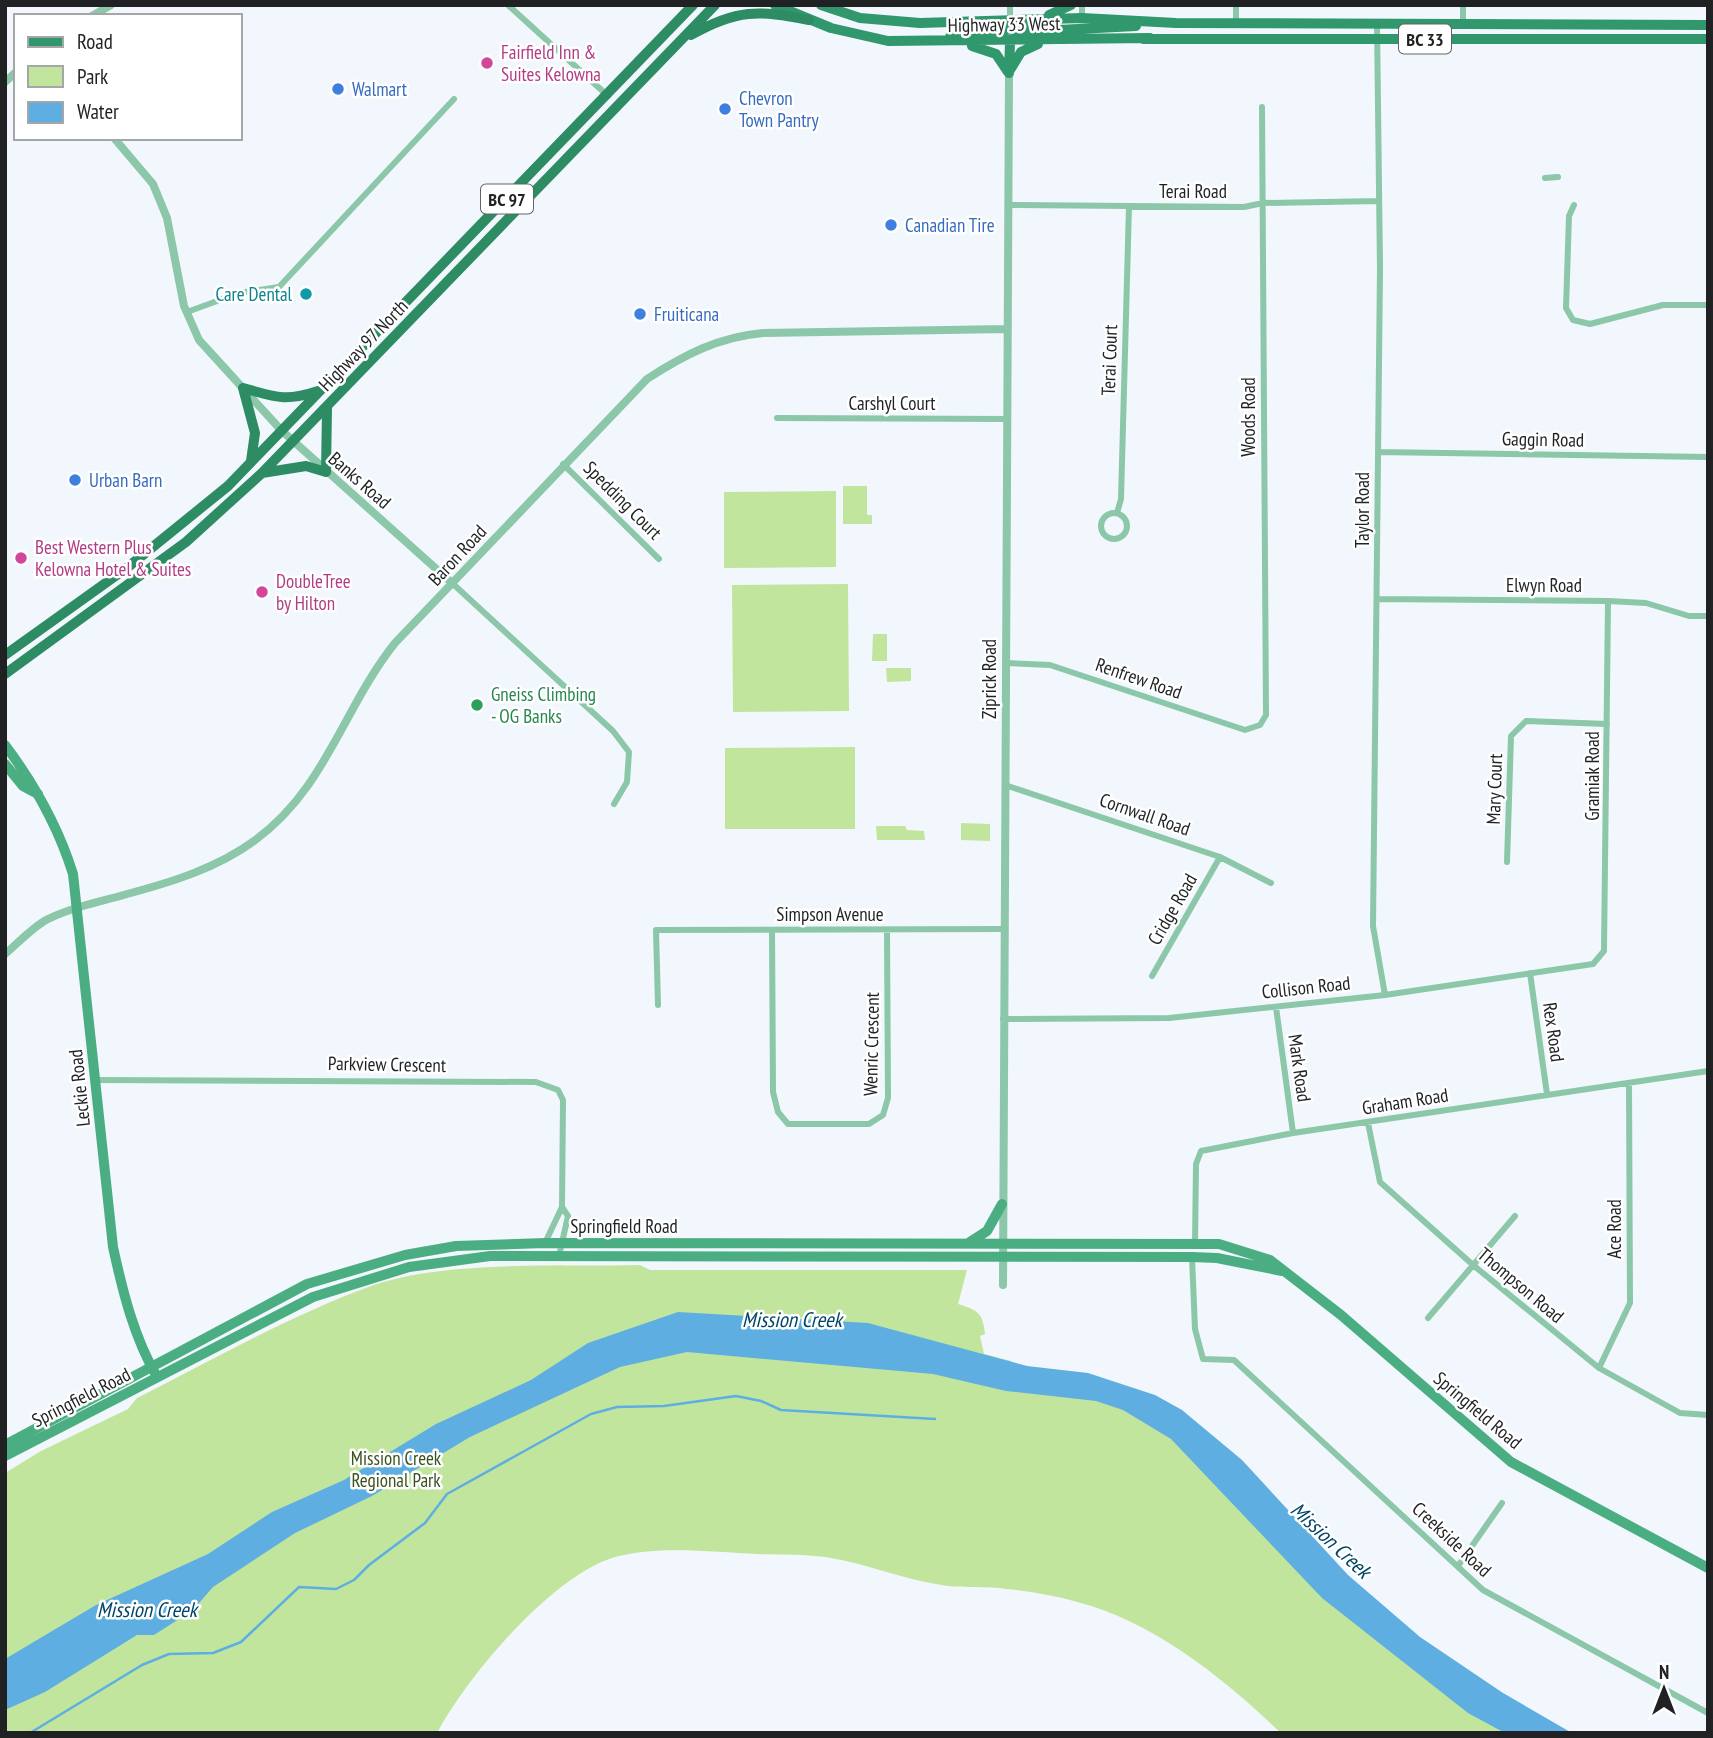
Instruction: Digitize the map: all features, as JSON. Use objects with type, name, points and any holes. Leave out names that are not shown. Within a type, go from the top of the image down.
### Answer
[{"type":"highway","name":"Highway 97 North","points":[[5,655],[159,543],[228,486],[692,5]]},
{"type":"highway","name":"Highway 97 North","points":[[5,674],[186,542],[262,473],[715,5]]},
{"type":"highway","points":[[680,42],[719,19],[741,13],[768,12],[809,20]]},
{"type":"highway","points":[[604,120],[607,96]]},
{"type":"highway","points":[[243,388],[275,399],[295,398],[320,390]]},
{"type":"highway","points":[[243,388],[255,433],[251,461]]},
{"type":"highway","points":[[262,473],[306,466],[326,472],[327,407]]},
{"type":"main road","name":"Highway 33 West","points":[[775,5],[856,36],[888,41],[1143,39],[1222,33],[1236,23]]},
{"type":"main road","name":"Highway 33 West","points":[[821,5],[860,18],[889,22],[1010,23],[1029,19],[1082,18],[1176,23],[1708,25]]},
{"type":"main road","points":[[1029,19],[1055,14],[1071,5]]},
{"type":"main road","points":[[920,42],[1010,23],[1065,26],[1082,18]]},
{"type":"main road","points":[[1009,73],[1010,42],[1020,32],[1098,30],[1176,23]]},
{"type":"main road","name":"BC 33","points":[[1143,39],[1708,39]]},
{"type":"main road","points":[[1009,73],[1021,52],[1046,41]]},
{"type":"main road","points":[[952,42],[996,54],[1009,73]]},
{"type":"main road","name":"Leckie Road","points":[[5,745],[38,794],[64,845],[78,906],[113,1247],[124,1298],[157,1377]]},
{"type":"main road","name":"Leckie Road","points":[[5,764],[23,786],[38,794]]},
{"type":"main road","points":[[967,1244],[987,1231],[1002,1205]]},
{"type":"main road","name":"Springfield Road","points":[[5,1445],[150,1365],[307,1284],[364,1265],[456,1246],[545,1243],[1219,1244],[1270,1260],[1341,1315],[1511,1462],[1708,1568]]},
{"type":"main road","name":"Springfield Road","points":[[5,1456],[313,1297],[409,1267],[456,1260],[490,1256],[1192,1257],[1217,1258],[1282,1271]]},
{"type":"street","points":[[95,14],[111,5]]},
{"type":"street","points":[[508,5],[607,96]]},
{"type":"street","points":[[1010,5],[1010,42]]},
{"type":"street","points":[[1082,5],[1082,18]]},
{"type":"street","points":[[1236,5],[1236,23]]},
{"type":"street","points":[[1463,5],[1463,24]]},
{"type":"street","name":"Taylor Road","points":[[1377,24],[1378,452],[1373,926],[1385,995]]},
{"type":"street","name":"Ziprick Road","points":[[1003,1285],[1001,1243],[1009,73]]},
{"type":"street","points":[[187,312],[239,293],[279,287],[454,99]]},
{"type":"street","name":"Woods Road","points":[[1260,725],[1266,715],[1262,107]]},
{"type":"street","name":"Banks Road","points":[[116,140],[146,175],[163,207],[187,312],[199,340],[293,442],[613,731],[629,752],[627,782],[614,804]]},
{"type":"street","points":[[1545,178],[1558,177]]},
{"type":"street","name":"Terai Road","points":[[1008,205],[1244,206],[1263,202],[1379,201]]},
{"type":"street","points":[[1574,205],[1569,216],[1566,308],[1573,320],[1590,324],[1662,305],[1708,305]]},
{"type":"street","name":"Terai Court","points":[[1117,513],[1121,499],[1129,206]]},
{"type":"street","name":"Baron Road","points":[[5,954],[44,921],[78,906],[174,881],[217,863],[255,841],[313,782],[336,745],[371,673],[395,643],[647,379],[682,357],[735,335],[1007,330]]},
{"type":"street","name":"Carshyl Court","points":[[777,418],[1006,419]]},
{"type":"street","name":"Gaggin Road","points":[[1378,452],[1708,457]]},
{"type":"street","name":"Spedding Court","points":[[564,464],[659,559]]},
{"type":"street","points":[[1117,513],[1126,522],[1126,531],[1120,537],[1112,539],[1104,535],[1101,523],[1109,514],[1117,513]]},
{"type":"street","name":"Elwyn Road","points":[[1377,599],[1608,601],[1646,603],[1689,616],[1708,616]]},
{"type":"street","name":"Gramiak Road","points":[[1604,951],[1608,601]]},
{"type":"street","name":"Renfrew Road","points":[[1005,663],[1050,665],[1245,730],[1260,725]]},
{"type":"street","name":"Mary Court","points":[[1507,862],[1511,736],[1526,721],[1607,724]]},
{"type":"street","name":"Cornwall Road","points":[[1004,785],[1220,857],[1271,883]]},
{"type":"street","name":"Cridge Road","points":[[1152,976],[1220,857]]},
{"type":"street","name":"Simpson Avenue","points":[[657,1005],[656,930],[1004,929]]},
{"type":"street","name":"Wenric Crescent","points":[[772,930],[773,1093],[778,1112],[788,1124],[869,1124],[883,1115],[888,1098],[887,930]]},
{"type":"street","name":"Collison Road","points":[[1003,1019],[1169,1018],[1385,995],[1593,964],[1604,951]]},
{"type":"street","name":"Rex Road","points":[[1530,974],[1547,1094]]},
{"type":"street","name":"Mark Road","points":[[1276,1007],[1293,1133]]},
{"type":"street","name":"Graham Road","points":[[1195,1244],[1196,1164],[1201,1151],[1293,1133],[1708,1071]]},
{"type":"street","name":"Parkview Crescent","points":[[96,1080],[536,1082],[558,1090],[563,1100],[562,1207],[545,1243]]},
{"type":"street","name":"Ace Road","points":[[1599,1368],[1630,1303],[1629,1083]]},
{"type":"street","name":"Thompson Road","points":[[1368,1123],[1380,1182],[1473,1265],[1599,1368],[1680,1413],[1708,1415]]},
{"type":"street","name":"Parkview Crescent","points":[[559,1256],[568,1216],[562,1207]]},
{"type":"street","points":[[1428,1318],[1515,1216]]},
{"type":"street","name":"Creekside Road","points":[[1192,1257],[1195,1329],[1203,1359],[1234,1360],[1483,1590],[1708,1713]]},
{"type":"street","points":[[1458,1566],[1502,1503]]},
{"type":"green space","points":[[843,486],[867,486],[867,515],[872,515],[872,524],[843,524]]},
{"type":"green space","points":[[836,491],[836,567],[724,568],[724,492]]},
{"type":"green space","points":[[848,584],[849,711],[733,712],[732,585]]},
{"type":"green space","points":[[873,634],[887,634],[887,661],[872,661]]},
{"type":"green space","points":[[886,668],[911,668],[911,681],[887,682]]},
{"type":"green space","points":[[855,747],[855,829],[725,829],[725,748]]},
{"type":"green space","points":[[961,823],[990,824],[990,841],[961,840]]},
{"type":"green space","points":[[876,826],[905,826],[907,830],[924,831],[925,840],[877,840]]},
{"type":"green space","name":"Mission Creek Regional Park","points":[[640,1265],[650,1270],[967,1270],[958,1304],[970,1308],[981,1317],[985,1334],[980,1336],[984,1354],[1011,1361],[1011,1377],[1114,1404],[1171,1432],[1508,1733],[1281,1733],[1229,1687],[1173,1646],[1119,1616],[1088,1605],[1022,1591],[933,1584],[825,1557],[679,1550],[639,1552],[604,1561],[557,1590],[533,1611],[488,1660],[437,1733],[5,1733],[5,1473],[41,1451],[128,1409],[137,1398],[224,1353],[314,1309],[374,1285],[403,1277],[470,1268]]},
{"type":"water","name":"Mission Creek","points":[[678,1312],[868,1323],[1027,1366],[1088,1373],[1155,1395],[1182,1410],[1242,1460],[1348,1575],[1420,1637],[1503,1693],[1572,1733],[1505,1733],[1468,1713],[1322,1598],[1171,1439],[1123,1410],[1096,1401],[1006,1391],[933,1374],[687,1352],[620,1367],[470,1437],[372,1496],[295,1533],[213,1587],[193,1610],[154,1635],[137,1635],[45,1692],[5,1710],[5,1659],[96,1605],[208,1554],[272,1512],[344,1480],[436,1424],[531,1380],[588,1343]]},
{"type":"waterway","points":[[30,1733],[142,1665],[169,1654],[213,1653],[241,1642],[299,1587],[336,1589],[354,1580],[369,1565],[425,1523],[447,1494],[591,1414],[617,1407],[664,1406],[736,1396],[761,1401],[781,1410],[935,1419]]},
{"type":"place","name":"Fairfield Inn & Suites Kelowna","points":[[487,63]]},
{"type":"place","name":"Walmart","points":[[338,89]]},
{"type":"place","name":"Chevron Town Pantry","points":[[725,109]]},
{"type":"place","name":"Canadian Tire","points":[[891,225]]},
{"type":"place","name":"Care Dental","points":[[306,294]]},
{"type":"place","name":"Fruiticana","points":[[640,314]]},
{"type":"place","name":"Urban Barn","points":[[75,480]]},
{"type":"place","name":"Best Western Plus Kelowna Hotel & Suites","points":[[21,558]]},
{"type":"place","name":"DoubleTree by Hilton","points":[[262,592]]},
{"type":"place","name":"Gneiss Climbing - OG Banks","points":[[477,705]]}]
